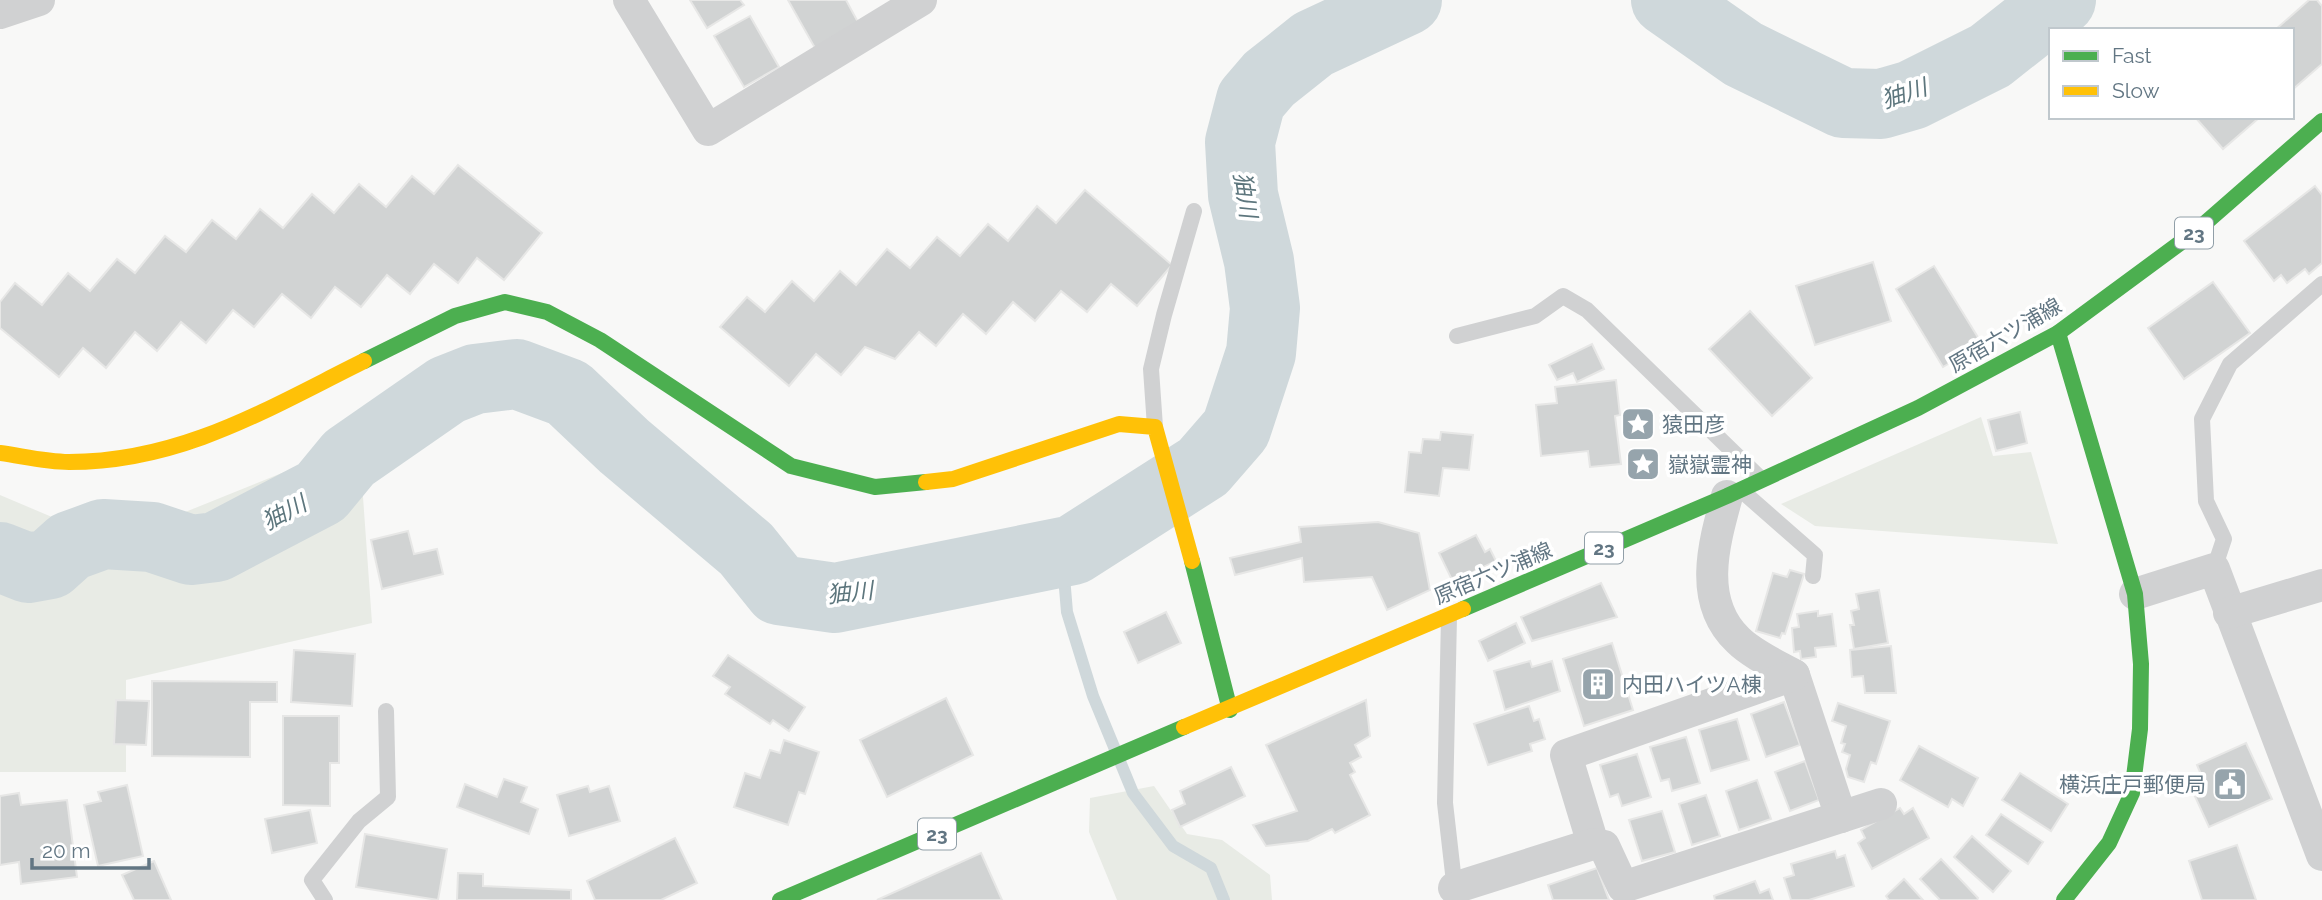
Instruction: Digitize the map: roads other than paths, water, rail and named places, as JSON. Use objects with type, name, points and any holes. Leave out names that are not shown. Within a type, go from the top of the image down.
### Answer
[{"type":"street","points":[[0,13],[39,0]]},
{"type":"street","points":[[629,0],[708,130],[886,9],[921,0]]},
{"type":"street","name":"原宿六ツ浦線","points":[[780,900],[1230,710],[1733,492],[1918,408],[2058,333],[2195,232],[2322,121]]},
{"type":"street","points":[[0,453],[68,462],[147,455],[215,435],[455,316],[505,302],[547,312],[600,340],[791,466],[875,487],[953,479],[1119,424],[1155,427],[1199,584],[1230,710]]},
{"type":"street","points":[[2058,333],[2071,369],[2135,594],[2141,664],[2140,729],[2132,793],[2109,844],[2064,900]]},
{"type":"street","points":[[1733,492],[1711,552],[1715,609],[1738,640],[1794,675],[1841,817]]},
{"type":"street","points":[[2135,594],[2214,569],[2322,855]]},
{"type":"street","points":[[2229,614],[2322,585]]},
{"type":"street","points":[[1593,844],[1566,755],[1794,675]]},
{"type":"street","points":[[1456,894],[1593,844],[1604,846],[1623,887],[1881,804]]},
{"type":"lane","points":[[1155,427],[1151,369],[1195,211]]},
{"type":"lane","points":[[2214,569],[2224,539],[2206,501],[2202,419],[2230,364],[2322,284]]},
{"type":"lane","points":[[1457,335],[1535,316],[1563,296],[1587,310],[1761,479]]},
{"type":"lane","points":[[1733,492],[1815,555],[1813,576]]},
{"type":"lane","points":[[1449,614],[1445,803],[1456,894]]},
{"type":"lane","points":[[325,900],[312,880],[359,821],[388,797],[386,711]]},
{"type":"waterway","name":"㹨川","points":[[0,557],[28,568],[50,564],[70,546],[103,534],[152,537],[191,550],[216,547],[321,492],[349,458],[447,390],[475,379],[517,374],[568,393],[624,446],[746,549],[779,590],[835,598],[1073,550],[1203,467],[1236,429],[1261,353],[1265,308],[1259,261],[1243,195],[1240,142],[1251,100],[1269,79],[1313,44],[1407,0]]},
{"type":"waterway","name":"㹨川","points":[[1666,0],[1743,54],[1843,103],[1881,104],[1912,95],[1990,56],[2061,0]]},
{"type":"waterway","points":[[1062,553],[1067,612],[1093,696],[1133,793],[1173,846],[1211,868],[1224,900]]},
{"type":"place","name":"猿田彦","points":[[1638,424]]},
{"type":"place","name":"嶽嶽霊神","points":[[1643,464]]},
{"type":"place","name":"内田ハイツA棟","points":[[1598,684]]},
{"type":"place","name":"横浜庄戸郵便局","points":[[2230,784]]}]
